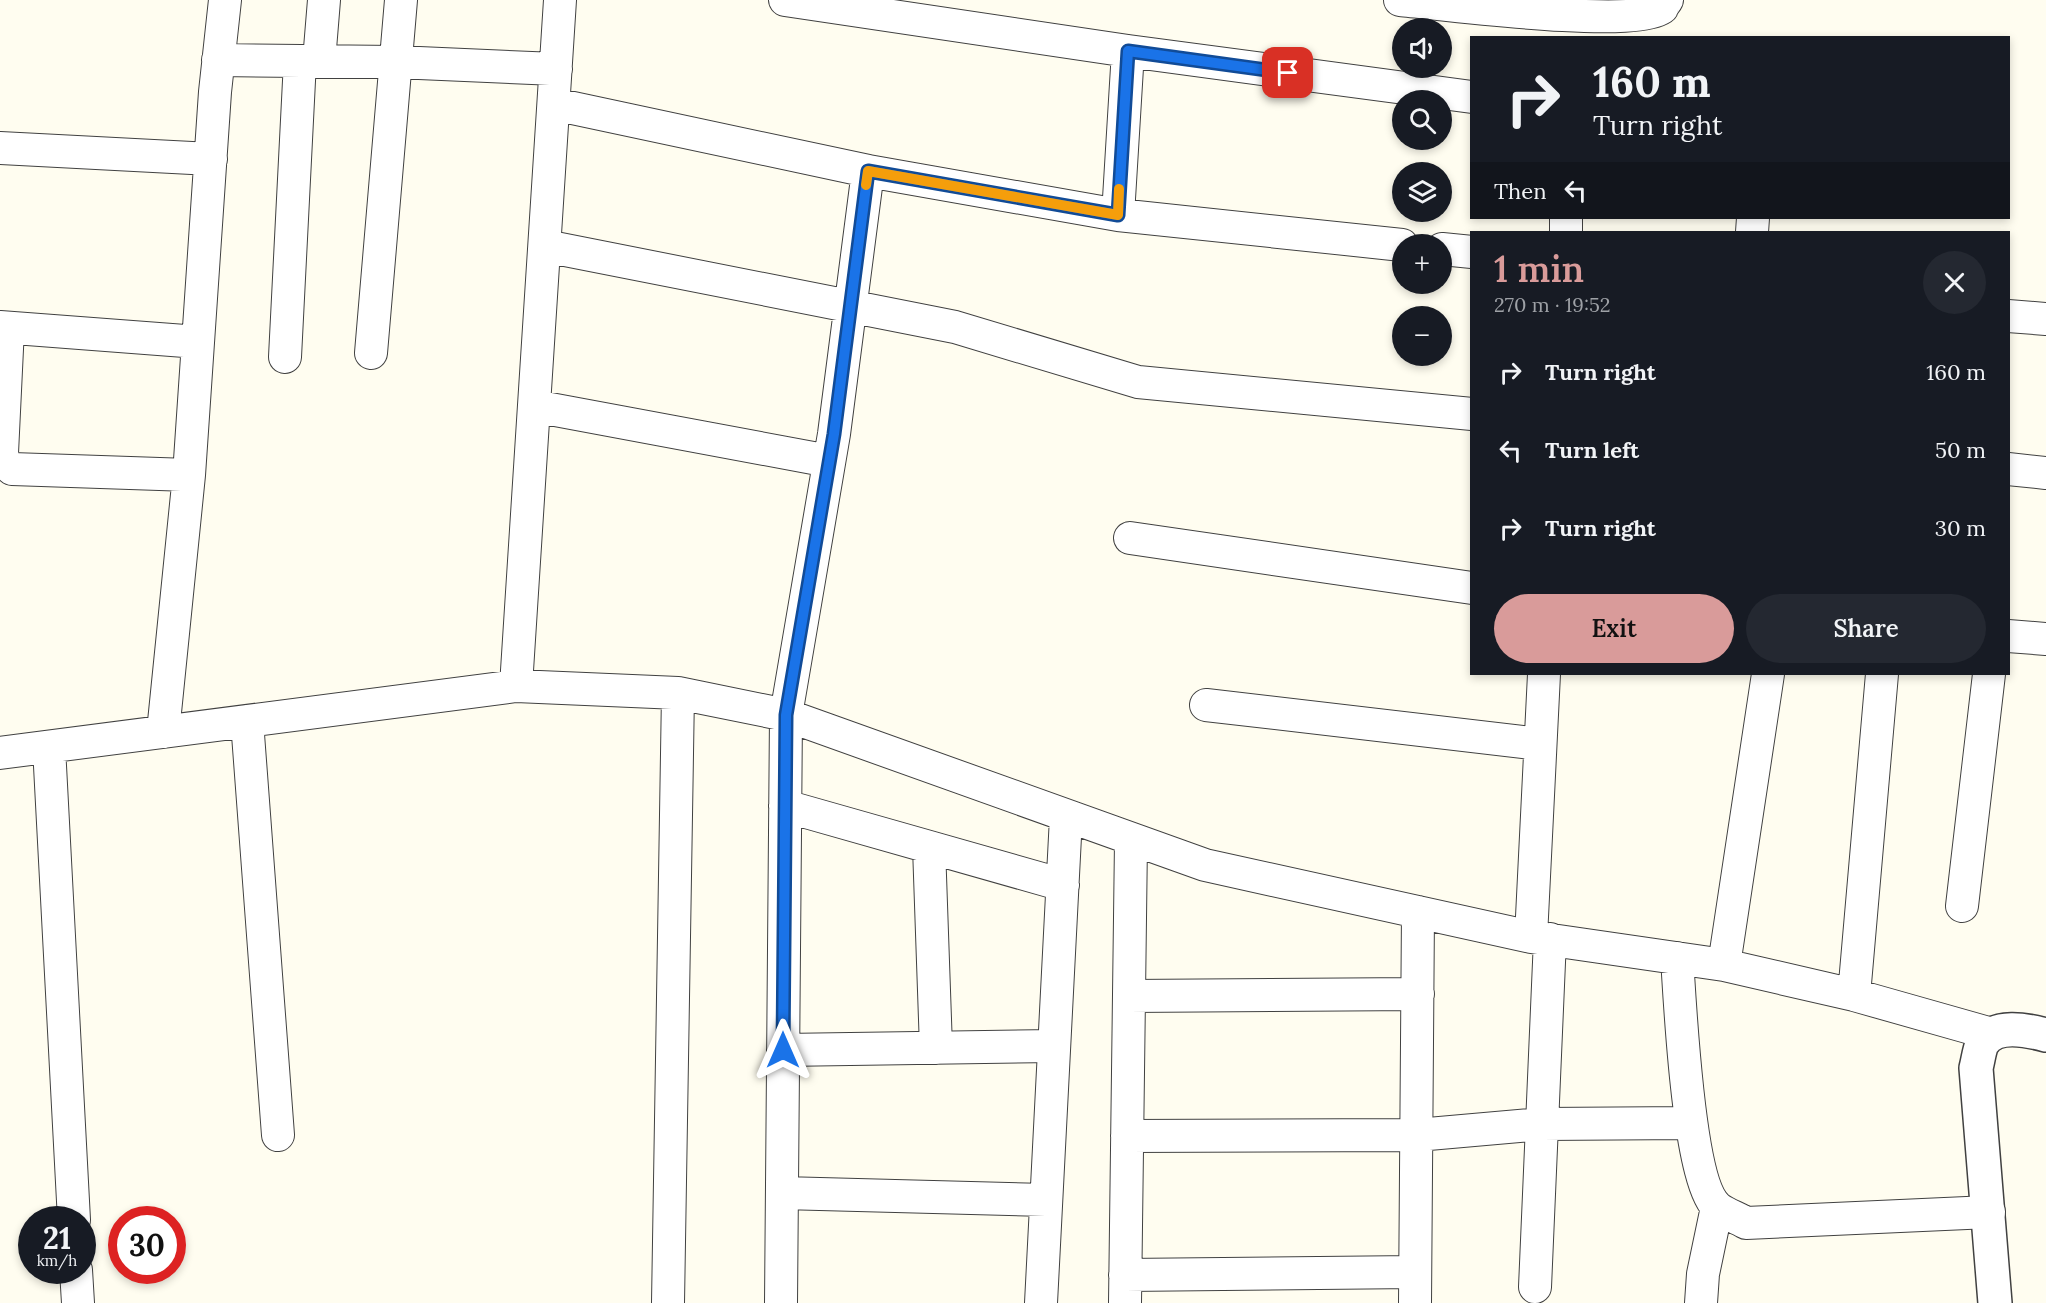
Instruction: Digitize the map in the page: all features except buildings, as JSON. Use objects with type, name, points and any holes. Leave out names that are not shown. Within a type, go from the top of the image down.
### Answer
[{"type":"street","points":[[163,732],[189,475],[218,60],[225,0]]},
{"type":"street","points":[[285,357],[310,61],[324,0]]},
{"type":"street","points":[[370,353],[401,0]]},
{"type":"street","points":[[516,686],[560,0]]},
{"type":"street","points":[[785,0],[1128,51],[1470,97]]},
{"type":"street","points":[[1400,0],[1576,27],[1662,8],[1667,0]]},
{"type":"street","points":[[1118,215],[1128,51]]},
{"type":"street","points":[[218,60],[396,62],[556,69]]},
{"type":"street","points":[[554,104],[868,171],[1118,215],[1392,243]]},
{"type":"street","points":[[0,148],[211,159]]},
{"type":"street","points":[[781,1303],[786,715],[829,461],[868,171]]},
{"type":"street","points":[[545,246],[955,327],[1138,382],[1470,414]]},
{"type":"street","points":[[1452,250],[1470,252]]},
{"type":"street","points":[[2010,316],[2046,319]]},
{"type":"street","points":[[189,475],[12,469],[4,462],[2,453],[4,328],[198,342]]},
{"type":"street","points":[[534,406],[829,461]]},
{"type":"street","points":[[2010,469],[2046,473]]},
{"type":"street","points":[[1130,538],[1470,588]]},
{"type":"street","points":[[2010,636],[2046,639]]},
{"type":"street","points":[[1535,1287],[1542,1124],[1540,744],[1544,675]]},
{"type":"street","points":[[1724,964],[1768,675]]},
{"type":"street","points":[[1854,995],[1882,675]]},
{"type":"street","points":[[1962,906],[1989,675]]},
{"type":"street","points":[[0,753],[516,686],[678,693],[786,715],[1205,865],[1540,938],[1724,964],[1854,995],[1992,1034],[2009,1030],[2046,1035]]},
{"type":"street","points":[[668,1303],[678,693]]},
{"type":"street","points":[[1206,705],[1540,744]]},
{"type":"street","points":[[247,721],[279,1135]]},
{"type":"street","points":[[49,747],[73,1206]]},
{"type":"street","points":[[785,806],[1062,885]]},
{"type":"street","points":[[1041,1303],[1066,817]]},
{"type":"street","points":[[1131,840],[1125,1289],[1415,1272]]},
{"type":"street","points":[[929,847],[936,1048]]},
{"type":"street","points":[[1415,1303],[1418,912]]},
{"type":"street","points":[[1677,957],[1690,1123],[1707,1187],[1717,1207],[1746,1222],[1989,1212]]},
{"type":"street","points":[[1130,996],[1418,994]]},
{"type":"street","points":[[1992,1034],[1982,1044],[1976,1068],[1995,1303]]},
{"type":"street","points":[[783,1050],[1054,1046]]},
{"type":"street","points":[[1128,1136],[1417,1135],[1542,1124],[1690,1123]]},
{"type":"street","points":[[782,1193],[1046,1200]]},
{"type":"street","points":[[1701,1303],[1703,1274],[1717,1207]]},
{"type":"street","points":[[77,1284],[78,1303]]},
{"type":"slow traffic","points":[[866,185],[868,171],[1118,215],[1119,189]]},
{"type":"route","points":[[783,1050],[786,715],[834,434],[868,171],[1118,215],[1128,51],[1288,73]]}]
